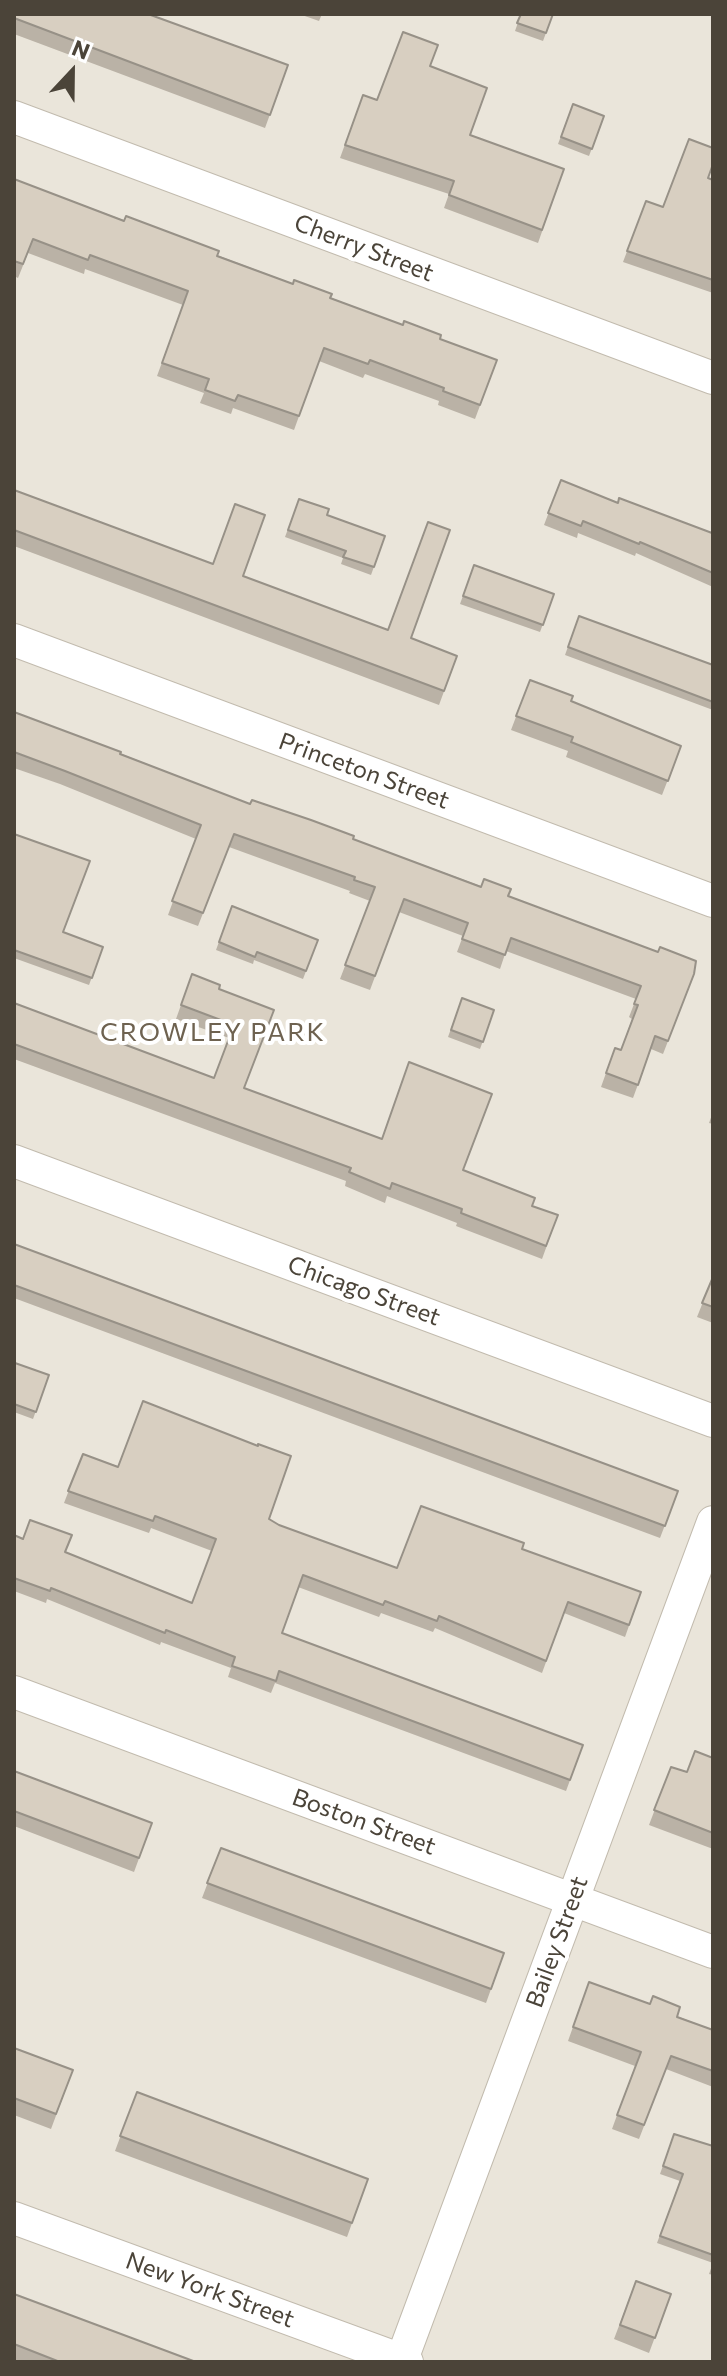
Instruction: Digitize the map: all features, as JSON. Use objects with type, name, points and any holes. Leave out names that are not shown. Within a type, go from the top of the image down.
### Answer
[{"type":"street","name":"Cherry Street","points":[[14,117],[713,378]]},
{"type":"street","name":"Princeton Street","points":[[14,640],[713,901]]},
{"type":"street","name":"Chicago Street","points":[[14,1161],[713,1421]]},
{"type":"street","name":"Bailey Street","points":[[403,2361],[713,1522]]},
{"type":"street","name":"Boston Street","points":[[14,1692],[713,1952]]},
{"type":"street","name":"New York Street","points":[[14,2218],[403,2361]]},
{"type":"shaded area","points":[[14,14],[713,14],[713,2362],[14,2362]]},
{"type":"building","points":[[14,14],[148,14],[288,65],[270,115],[14,18]]},
{"type":"building","points":[[521,14],[553,14],[546,33],[517,23]]},
{"type":"building","points":[[403,32],[438,45],[430,66],[487,88],[470,135],[564,169],[542,230],[449,195],[454,181],[345,145],[363,95],[377,100]]},
{"type":"building","points":[[573,104],[604,116],[592,149],[561,137]]},
{"type":"building","points":[[689,139],[713,148],[713,164],[708,178],[713,180],[713,280],[627,251],[646,201],[663,207]]},
{"type":"building","points":[[14,179],[124,221],[126,216],[219,251],[217,256],[293,284],[294,280],[332,294],[330,298],[403,325],[404,321],[441,335],[440,339],[497,360],[480,405],[370,360],[368,364],[324,348],[299,416],[238,395],[235,401],[205,390],[209,379],[162,363],[188,291],[90,255],[88,260],[33,239],[23,264],[14,261]]},
{"type":"building","points":[[561,480],[618,503],[619,498],[713,532],[713,573],[583,521],[581,526],[548,513]]},
{"type":"building","points":[[14,490],[213,564],[235,504],[265,515],[243,576],[388,630],[428,522],[450,530],[411,638],[457,656],[444,691],[14,530]]},
{"type":"building","points":[[299,499],[329,509],[327,515],[385,536],[374,567],[343,557],[346,551],[288,530]]},
{"type":"building","points":[[474,565],[554,594],[543,625],[463,596]]},
{"type":"building","points":[[579,616],[713,665],[713,702],[568,647]]},
{"type":"building","points":[[530,680],[573,696],[571,701],[681,746],[668,781],[571,742],[573,737],[516,716]]},
{"type":"building","points":[[14,712],[250,804],[252,800],[311,820],[481,887],[484,879],[511,889],[508,896],[658,952],[660,947],[696,961],[694,974],[668,1041],[655,1036],[638,1085],[606,1073],[615,1048],[621,1050],[638,1005],[634,1004],[641,986],[511,938],[505,955],[462,939],[468,923],[404,899],[375,976],[345,965],[375,887],[234,834],[203,913],[172,901],[201,825],[14,752]]},
{"type":"building","points":[[14,834],[90,861],[63,932],[103,947],[92,978],[14,950]]},
{"type":"building","points":[[232,906],[318,940],[306,971],[257,952],[255,957],[219,942]]},
{"type":"building","points":[[192,974],[220,985],[219,989],[274,1010],[244,1088],[382,1139],[409,1062],[492,1094],[463,1170],[535,1198],[532,1206],[558,1215],[546,1246],[461,1213],[462,1209],[392,1183],[390,1189],[349,1172],[351,1168],[14,1044],[14,1003],[214,1078],[234,1025],[181,1005]]},
{"type":"building","points":[[462,998],[494,1010],[483,1042],[451,1030]]},
{"type":"building","points":[[14,1244],[678,1491],[665,1526],[14,1285]]},
{"type":"building","points":[[713,1277],[713,1307],[702,1303]]},
{"type":"building","points":[[15,1363],[49,1375],[36,1412],[14,1404]]},
{"type":"building","points":[[143,1401],[291,1456],[269,1519],[279,1525],[397,1568],[421,1506],[524,1543],[522,1549],[641,1592],[629,1625],[568,1602],[546,1661],[439,1616],[437,1621],[385,1601],[383,1605],[303,1575],[282,1633],[583,1745],[570,1780],[279,1671],[276,1681],[232,1666],[235,1657],[51,1588],[50,1591],[14,1578],[14,1535],[23,1539],[30,1520],[72,1535],[65,1552],[192,1603],[216,1539],[155,1516],[153,1521],[68,1491],[83,1454],[118,1467]]},
{"type":"building","points":[[695,1751],[713,1758],[713,1833],[654,1810],[671,1767],[687,1772]]},
{"type":"building","points":[[14,1771],[152,1823],[139,1858],[14,1811]]},
{"type":"building","points":[[221,1848],[504,1953],[491,1989],[207,1883]]},
{"type":"building","points":[[589,1982],[650,2004],[653,1996],[680,2007],[677,2017],[713,2030],[713,2071],[671,2056],[644,2125],[617,2115],[641,2052],[573,2027]]},
{"type":"building","points":[[14,2048],[73,2070],[56,2114],[14,2098]]},
{"type":"building","points":[[137,2092],[368,2179],[352,2223],[120,2136]]},
{"type":"building","points":[[674,2134],[713,2146],[713,2255],[660,2236],[683,2174],[663,2166]]},
{"type":"building","points":[[636,2281],[671,2294],[655,2338],[620,2325]]},
{"type":"building","points":[[14,2294],[196,2362],[60,2362],[14,2344]]},
{"type":"district","name":"CROWLEY PARK","points":[[213,1032]]}]
